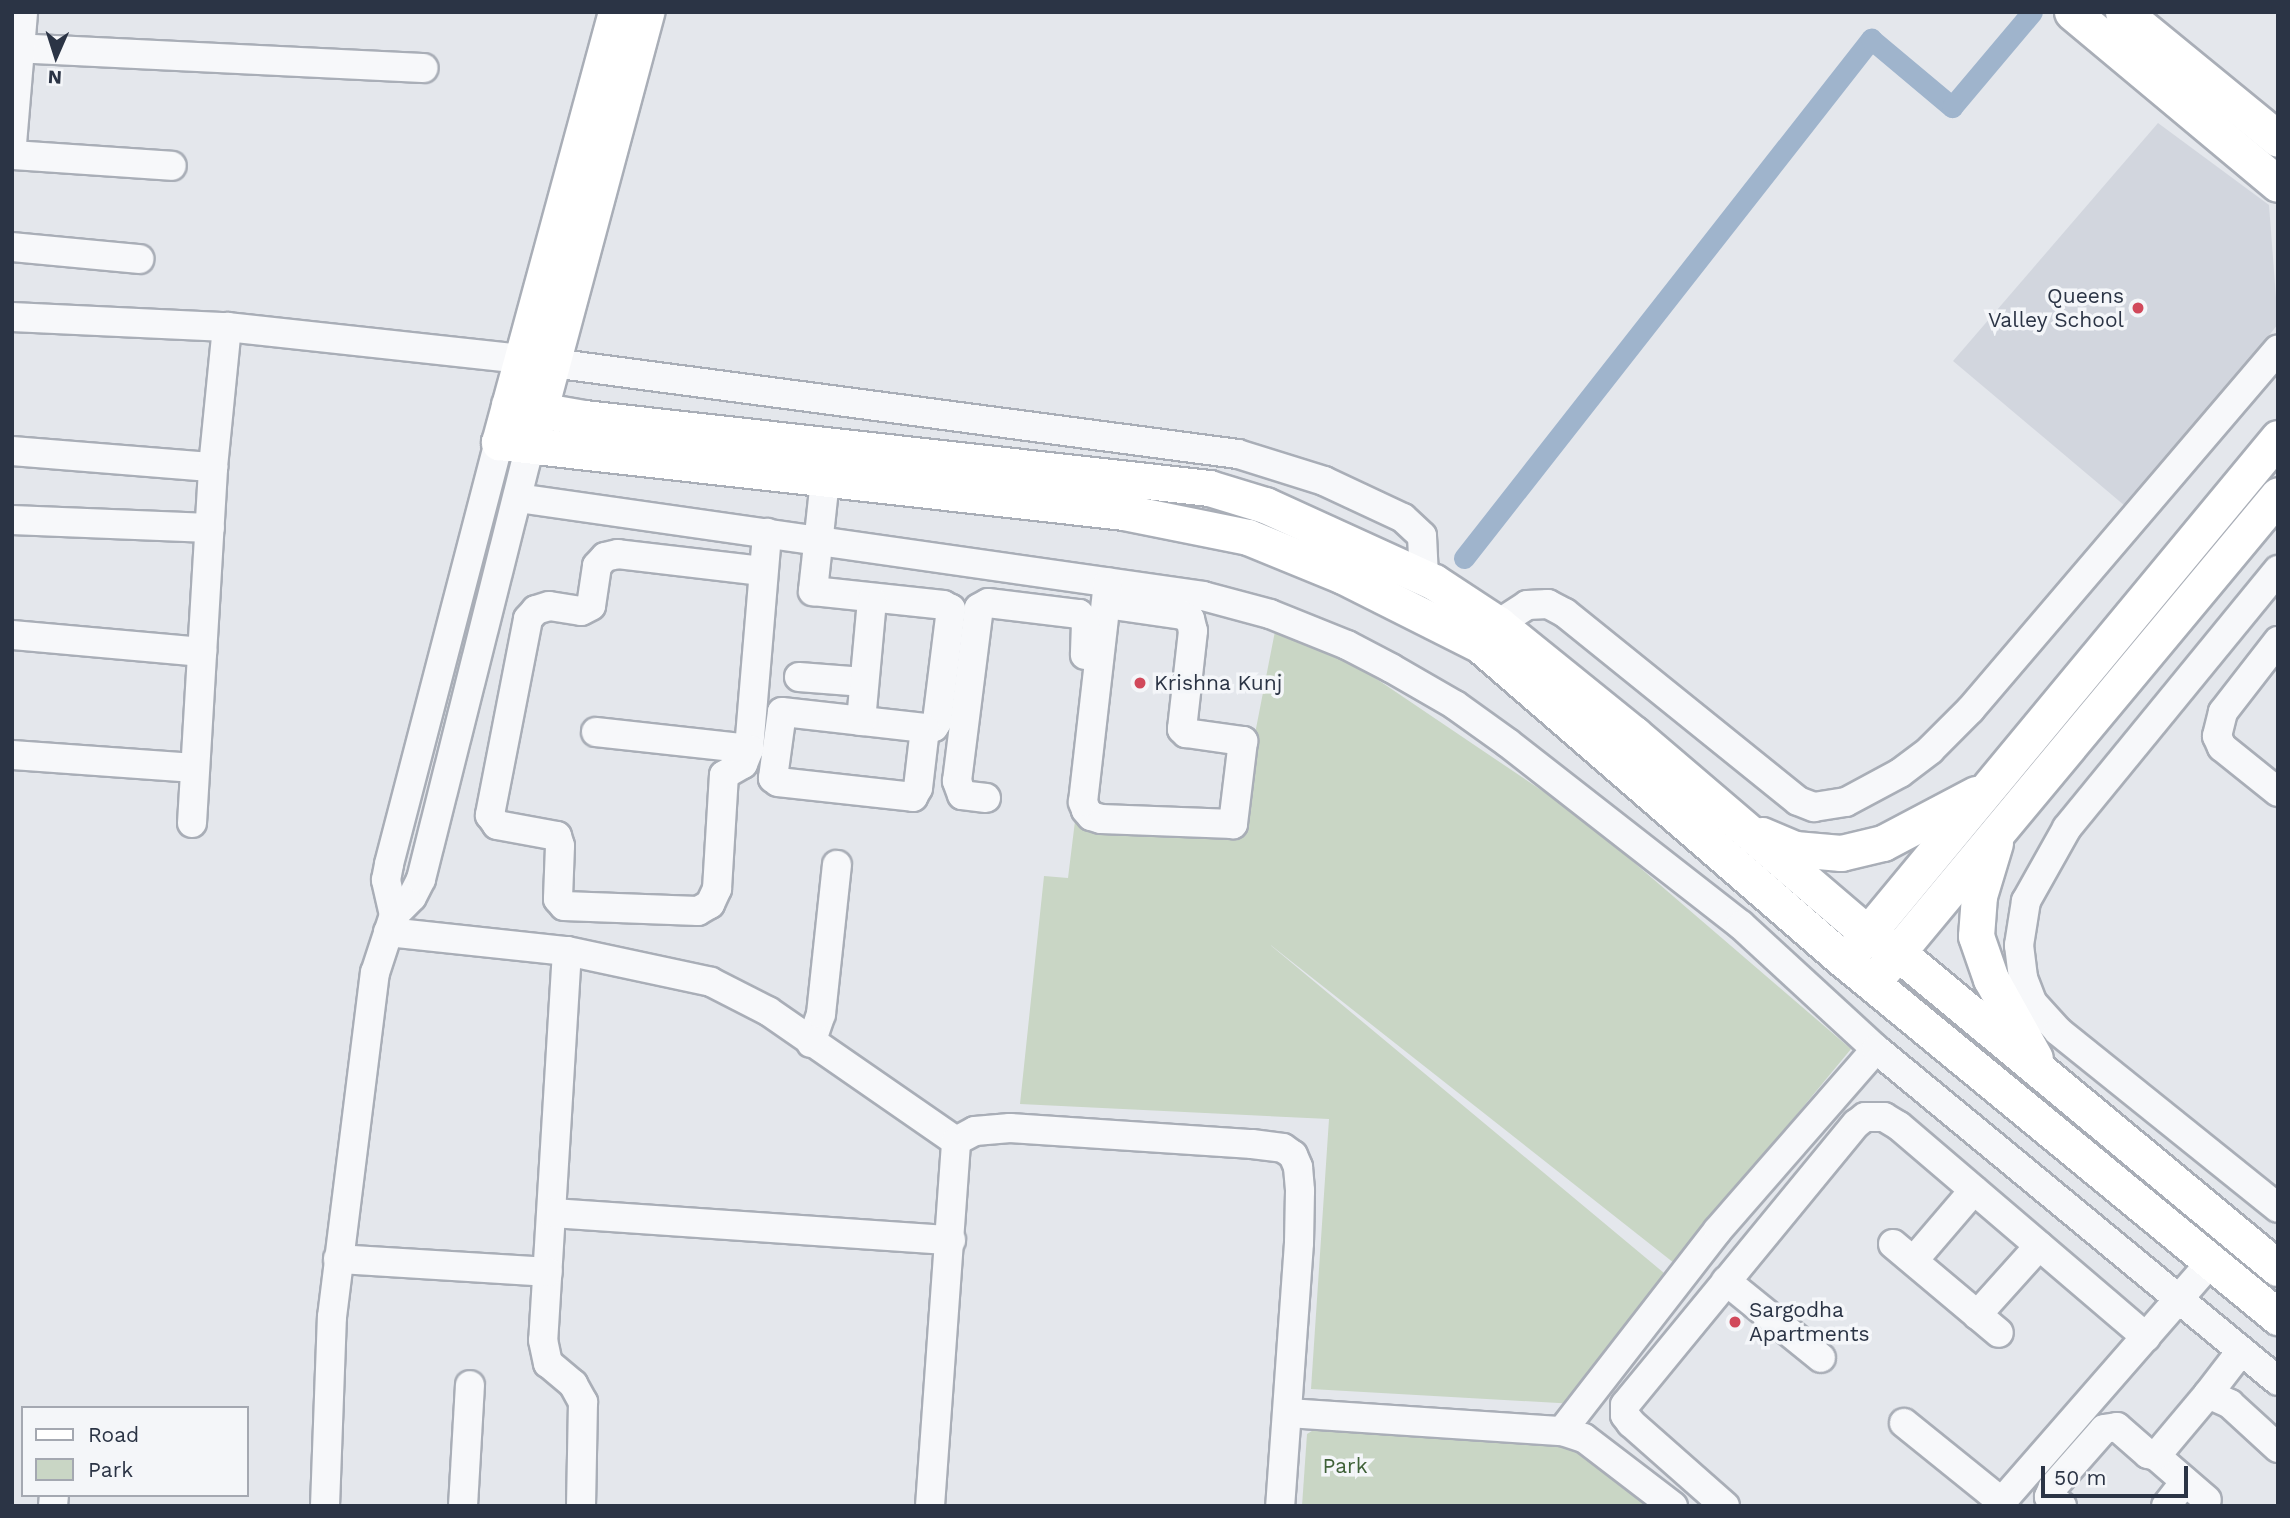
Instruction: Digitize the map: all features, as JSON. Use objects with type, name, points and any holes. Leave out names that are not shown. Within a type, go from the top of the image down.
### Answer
[{"type":"main road","points":[[538,361],[616,12]]},
{"type":"main road","points":[[646,12],[515,444],[1124,512],[1248,537],[1343,576],[1480,645],[1872,984],[2278,1317]]},
{"type":"main road","points":[[2072,12],[2278,184]]},
{"type":"main road","points":[[2123,12],[2278,139]]},
{"type":"main road","points":[[524,408],[1209,488],[1265,505],[1424,577],[1498,624],[1867,933],[1897,952],[2278,1268]]},
{"type":"main road","points":[[1845,961],[2278,438]]},
{"type":"main road","points":[[1872,984],[2278,495]]},
{"type":"main road","points":[[1742,827],[1796,849],[1841,853],[1883,843],[1930,816],[1986,790]]},
{"type":"main road","points":[[1998,830],[1979,896],[1976,936],[1991,979],[2045,1076]]},
{"type":"street","points":[[12,144],[16,48],[23,12]]},
{"type":"street","points":[[16,48],[424,68]]},
{"type":"street","points":[[12,155],[172,166]]},
{"type":"street","points":[[12,247],[139,259]]},
{"type":"street","points":[[12,317],[226,327],[538,361],[1238,454],[1325,481],[1403,518],[1422,536],[1424,577]]},
{"type":"street","points":[[192,823],[213,467],[226,327]]},
{"type":"street","points":[[1498,624],[1527,605],[1548,604],[1564,613],[1798,801],[1814,807],[1846,802],[1900,773],[1930,750],[1970,710],[2278,351]]},
{"type":"street","points":[[391,924],[412,897],[421,879],[518,498],[515,444]]},
{"type":"street","points":[[325,1506],[332,1317],[370,1003],[391,924],[386,880],[515,444]]},
{"type":"street","points":[[12,451],[213,467]]},
{"type":"street","points":[[825,480],[813,591],[872,600],[943,605],[951,609],[937,722],[934,727],[925,728],[782,712],[774,778],[778,782],[913,797],[918,788],[925,728]]},
{"type":"street","points":[[518,498],[767,533],[1099,589],[1203,596],[1270,614],[1347,645],[1455,705],[1508,743],[1741,925],[1876,1049],[2278,1381]]},
{"type":"street","points":[[12,520],[210,528]]},
{"type":"street","points":[[762,571],[639,554],[618,554],[605,558],[597,566],[591,606],[581,611],[549,606],[536,610],[528,619],[491,820],[498,825],[557,836],[560,846],[558,900],[564,906],[698,911],[710,904],[717,888],[724,775],[743,764],[749,749],[767,533]]},
{"type":"street","points":[[2273,584],[2067,828],[2026,901],[2019,945],[2023,978],[2032,1002],[2058,1031],[2278,1208]]},
{"type":"street","points":[[1099,589],[1182,615],[1190,620],[1193,631],[1182,729],[1186,733],[1243,741],[1233,824],[1101,818],[1091,816],[1086,810],[1083,802],[1099,589]]},
{"type":"street","points":[[1079,614],[1099,589]]},
{"type":"street","points":[[861,721],[872,600]]},
{"type":"street","points":[[986,798],[962,795],[957,781],[979,608],[988,603],[1079,614],[1084,619],[1087,632],[1073,753]]},
{"type":"street","points":[[12,635],[202,652]]},
{"type":"street","points":[[2278,641],[2223,712],[2217,736],[2222,747],[2278,792]]},
{"type":"street","points":[[799,677],[864,682]]},
{"type":"street","points":[[468,695],[511,705]]},
{"type":"street","points":[[596,732],[749,749]]},
{"type":"street","points":[[12,755],[195,768]]},
{"type":"street","points":[[811,1043],[821,1014],[837,865]]},
{"type":"street","points":[[391,924],[567,951],[711,982],[768,1011],[956,1141]]},
{"type":"street","points":[[567,951],[543,1340],[548,1363],[573,1384],[583,1402],[581,1506]]},
{"type":"street","points":[[1562,1431],[1718,1230],[1876,1049]]},
{"type":"street","points":[[1725,1506],[1630,1423],[1625,1415],[1625,1405],[1865,1117],[1884,1117],[1899,1126],[2146,1337]]},
{"type":"street","points":[[956,1141],[975,1131],[1037,1129],[1252,1144],[1283,1148],[1293,1155],[1298,1167],[1300,1209],[1280,1506]]},
{"type":"street","points":[[930,1506],[956,1141]]},
{"type":"street","points":[[1974,1191],[1903,1252],[1999,1334]]},
{"type":"street","points":[[552,1213],[951,1240]]},
{"type":"street","points":[[1976,1315],[2039,1246]]},
{"type":"street","points":[[338,1259],[548,1272]]},
{"type":"street","points":[[1904,1423],[2000,1504],[2211,1262]]},
{"type":"street","points":[[1726,1281],[1821,1358]]},
{"type":"street","points":[[2156,1456],[2241,1351]]},
{"type":"street","points":[[463,1506],[470,1385]]},
{"type":"street","points":[[2208,1394],[2230,1404],[2278,1448]]},
{"type":"street","points":[[1288,1413],[1562,1431],[1584,1438],[1673,1506]]},
{"type":"street","points":[[2062,1506],[2049,1497],[2053,1487],[2104,1429],[2117,1427],[2207,1500]]},
{"type":"street","points":[[2166,1506],[2185,1482]]},
{"type":"shaded area","name":"Queens Valley School","points":[[2158,123],[2269,205],[2278,324],[2131,511],[1953,361]]},
{"type":"green space","points":[[1277,621],[1350,661],[1581,817],[1851,1049],[1674,1263],[1268,943],[1688,1293],[1593,1405],[1311,1389],[1329,1119],[1020,1104],[1044,876],[1068,878],[1075,821],[1236,831]]},
{"type":"green space","name":"Park","points":[[1320,1426],[1569,1442],[1653,1506],[1302,1506],[1307,1434]]},
{"type":"waterway","points":[[1464,558],[1871,39],[1952,107],[2032,12]]},
{"type":"place","name":"Queens Valley School","points":[[2138,308]]},
{"type":"place","name":"Krishna Kunj","points":[[1140,683]]},
{"type":"place","name":"Sargodha Apartments","points":[[1735,1322]]}]
